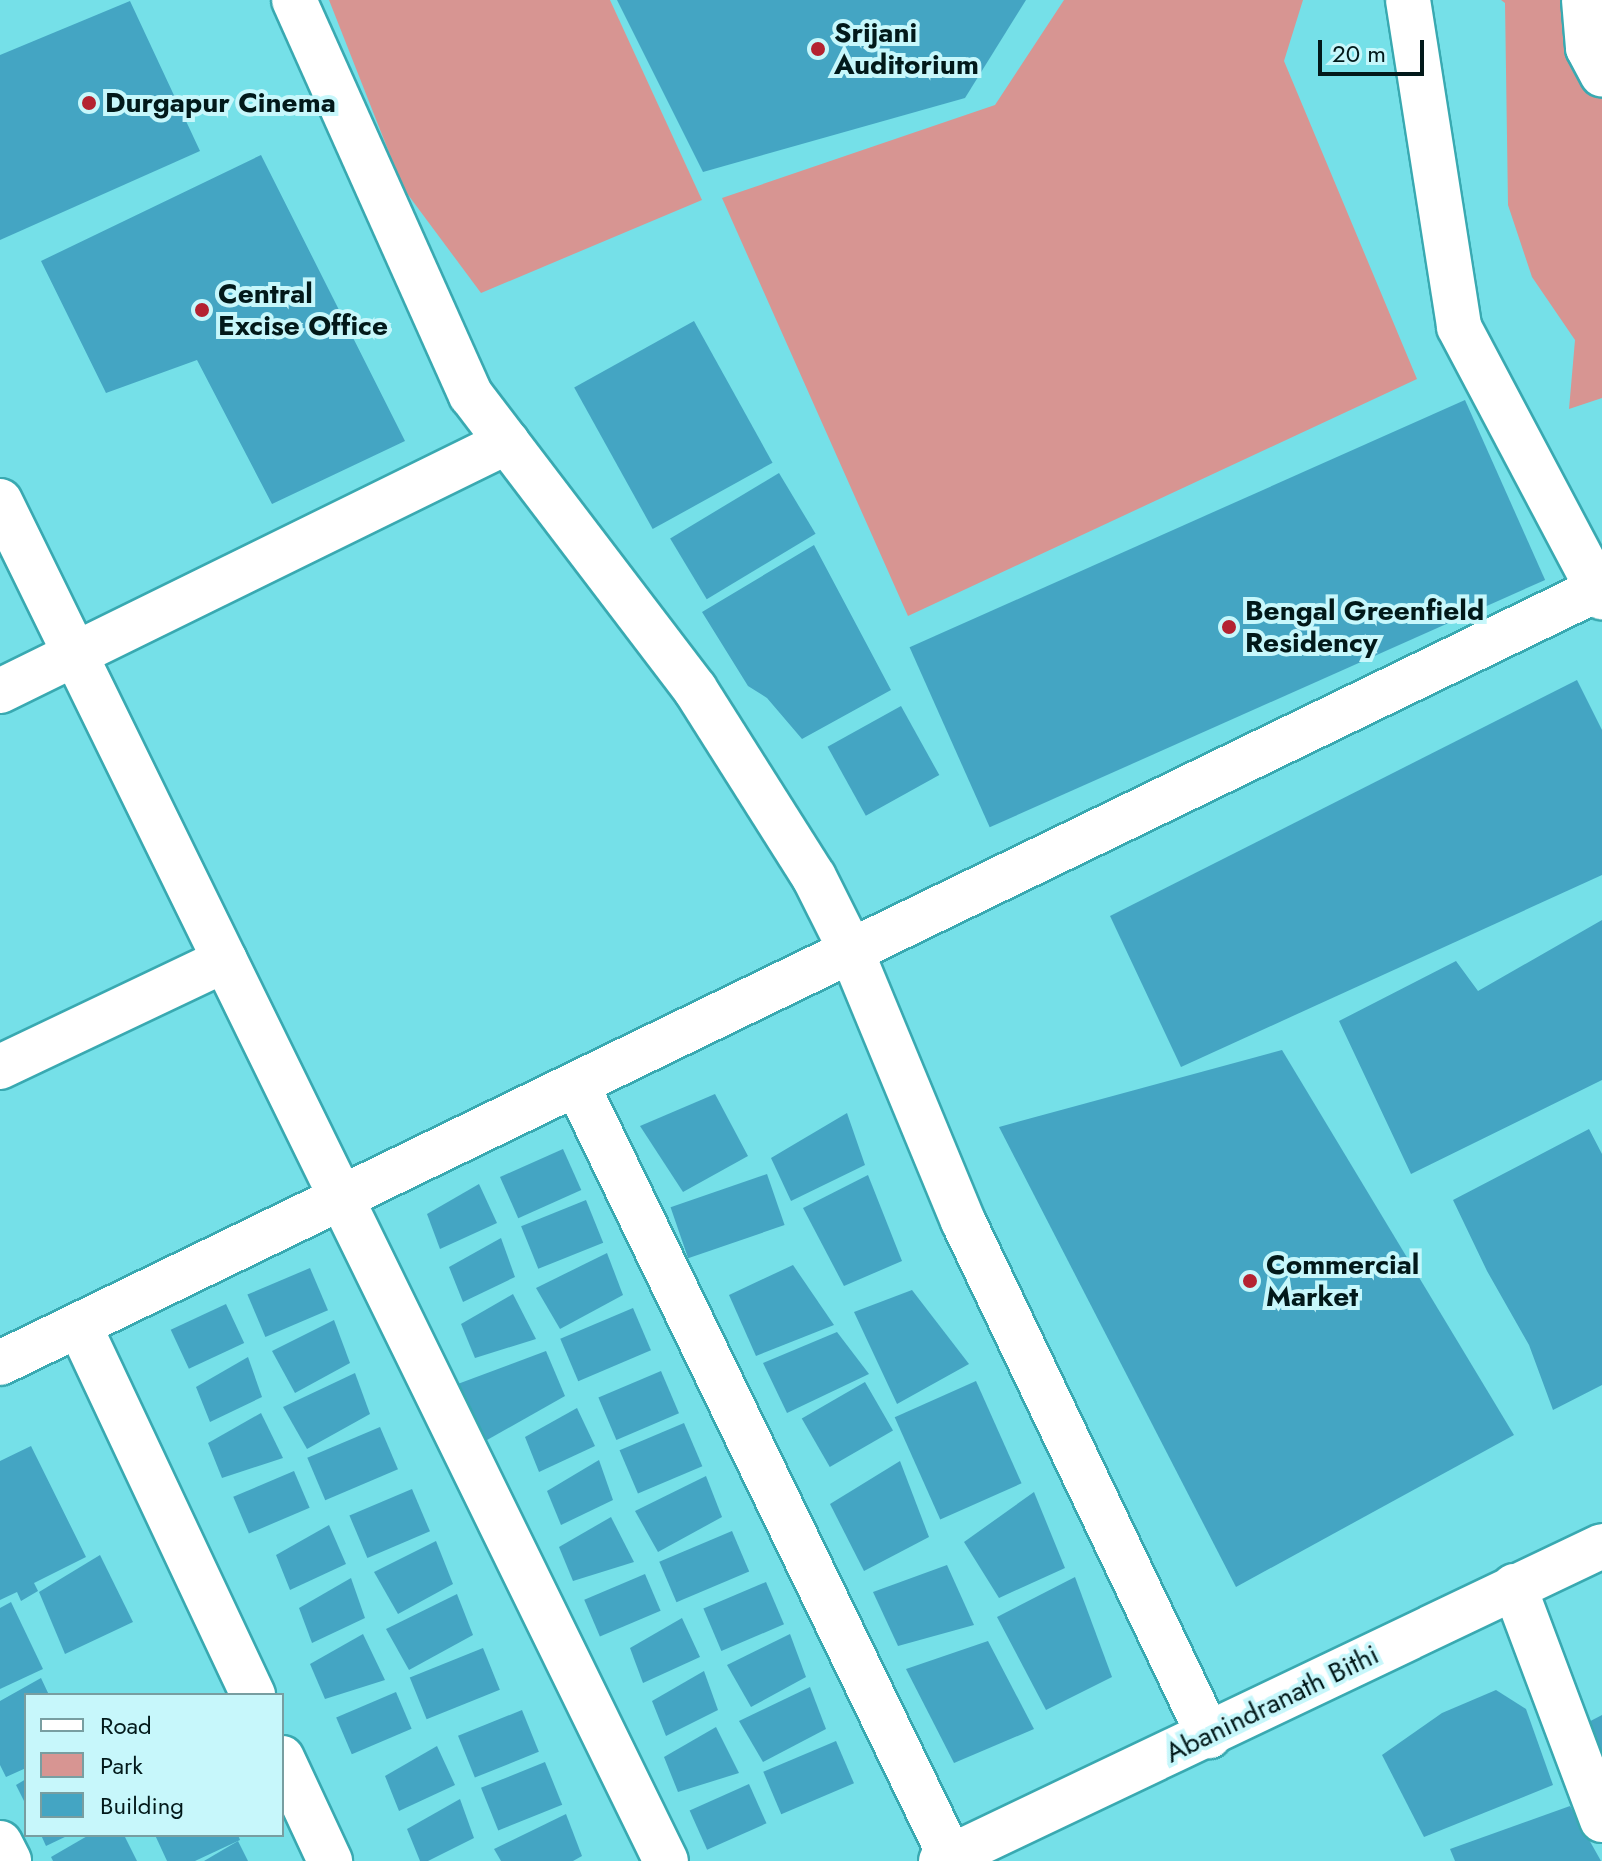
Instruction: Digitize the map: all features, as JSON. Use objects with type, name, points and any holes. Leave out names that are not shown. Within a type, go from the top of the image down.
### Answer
[{"type":"street","points":[[294,0],[471,395],[695,689],[814,877],[852,953],[963,1221],[1209,1736]]},
{"type":"street","points":[[0,1363],[1600,593],[1459,327],[1408,0]]},
{"type":"street","points":[[1584,0],[1588,48],[1602,74]]},
{"type":"street","points":[[0,691],[507,442]]},
{"type":"street","points":[[0,501],[666,1861]]},
{"type":"street","points":[[0,1067],[225,960]]},
{"type":"street","points":[[577,1085],[946,1859]]},
{"type":"street","points":[[79,1325],[252,1693]]},
{"type":"street","name":"Abanindranath Bithi","points":[[946,1859],[1602,1546]]},
{"type":"street","points":[[1514,1586],[1602,1820]]},
{"type":"street","points":[[284,1762],[330,1861]]},
{"type":"street","points":[[0,1843],[9,1861]]},
{"type":"green space","points":[[329,0],[610,0],[702,200],[481,293],[403,188]]},
{"type":"green space","points":[[1064,0],[1303,0],[1284,61],[1417,379],[908,616],[722,198],[995,105]]},
{"type":"green space","points":[[1501,0],[1602,0],[1602,398],[1569,409],[1575,340],[1532,277],[1508,205],[1505,3]]},
{"type":"building","name":"Srijani Auditorium","points":[[617,0],[1026,0],[965,98],[703,172]]},
{"type":"building","name":"Durgapur Cinema","points":[[130,1],[200,151],[0,240],[0,55]]},
{"type":"building","name":"Central Excise Office","points":[[261,155],[405,441],[272,504],[197,360],[106,393],[41,261]]},
{"type":"building","points":[[694,321],[773,463],[653,529],[574,387]]},
{"type":"building","name":"Bengal Greenfield Residency","points":[[1465,400],[1545,580],[990,827],[910,647]]},
{"type":"building","points":[[779,473],[816,534],[707,599],[670,538]]},
{"type":"building","points":[[814,545],[891,690],[802,739],[767,698],[748,686],[702,612]]},
{"type":"building","points":[[1577,680],[1602,730],[1602,875],[1181,1067],[1110,916]]},
{"type":"building","points":[[901,706],[939,775],[866,816],[828,747]]},
{"type":"building","points":[[1602,920],[1602,1080],[1411,1174],[1339,1021],[1456,961],[1478,991]]},
{"type":"building","name":"Commercial Market","points":[[1282,1050],[1514,1435],[1236,1587],[999,1127]]},
{"type":"building","points":[[715,1094],[748,1156],[683,1192],[640,1126]]},
{"type":"building","points":[[847,1113],[865,1165],[791,1201],[771,1158]]},
{"type":"building","points":[[1589,1129],[1602,1154],[1602,1385],[1553,1410],[1529,1345],[1487,1271],[1453,1200]]},
{"type":"building","points":[[563,1149],[581,1190],[518,1218],[500,1177]]},
{"type":"building","points":[[767,1174],[785,1225],[688,1258],[671,1207]]},
{"type":"building","points":[[868,1175],[902,1261],[844,1286],[803,1208]]},
{"type":"building","points":[[479,1184],[497,1223],[440,1249],[427,1214]]},
{"type":"building","points":[[586,1200],[603,1243],[538,1269],[521,1226]]},
{"type":"building","points":[[501,1238],[515,1277],[463,1302],[449,1267]]},
{"type":"building","points":[[607,1253],[623,1295],[560,1329],[536,1288]]},
{"type":"building","points":[[793,1265],[834,1325],[756,1356],[729,1295]]},
{"type":"building","points":[[310,1268],[328,1310],[265,1337],[247,1295]]},
{"type":"building","points":[[912,1290],[969,1364],[897,1404],[854,1312]]},
{"type":"building","points":[[513,1294],[536,1339],[475,1358],[461,1324]]},
{"type":"building","points":[[226,1304],[244,1343],[189,1369],[171,1330]]},
{"type":"building","points":[[633,1308],[651,1350],[578,1381],[560,1339]]},
{"type":"building","points":[[334,1320],[350,1363],[295,1393],[272,1351]]},
{"type":"building","points":[[837,1332],[869,1374],[787,1413],[763,1363]]},
{"type":"building","points":[[546,1351],[565,1396],[480,1444],[455,1385]]},
{"type":"building","points":[[248,1357],[262,1397],[210,1422],[196,1387]]},
{"type":"building","points":[[661,1371],[679,1413],[616,1440],[598,1398]]},
{"type":"building","points":[[355,1373],[370,1414],[307,1449],[283,1407]]},
{"type":"building","points":[[976,1381],[1022,1483],[940,1520],[895,1417]]},
{"type":"building","points":[[865,1382],[893,1430],[830,1467],[802,1418]]},
{"type":"building","points":[[577,1408],[595,1446],[539,1472],[525,1437]]},
{"type":"building","points":[[261,1413],[283,1458],[222,1478],[208,1443]]},
{"type":"building","points":[[684,1423],[702,1466],[638,1494],[620,1450]]},
{"type":"building","points":[[380,1427],[398,1469],[325,1500],[307,1458]]},
{"type":"building","points":[[31,1446],[86,1557],[34,1583],[38,1591],[21,1601],[17,1592],[0,1600],[0,1461]]},
{"type":"building","points":[[599,1460],[613,1500],[561,1525],[547,1491]]},
{"type":"building","points":[[900,1461],[929,1537],[864,1571],[830,1504]]},
{"type":"building","points":[[294,1471],[310,1508],[249,1534],[233,1497]]},
{"type":"building","points":[[706,1476],[722,1517],[658,1552],[635,1511]]},
{"type":"building","points":[[412,1489],[430,1531],[367,1558],[349,1516]]},
{"type":"building","points":[[1034,1492],[1065,1568],[999,1598],[964,1542]]},
{"type":"building","points":[[611,1517],[634,1562],[573,1581],[559,1547]]},
{"type":"building","points":[[329,1525],[346,1564],[290,1590],[276,1555]]},
{"type":"building","points":[[732,1531],[749,1572],[676,1602],[659,1562]]},
{"type":"building","points":[[436,1541],[453,1584],[398,1614],[374,1572]]},
{"type":"building","points":[[100,1555],[133,1622],[65,1654],[39,1592]]},
{"type":"building","points":[[947,1565],[974,1625],[898,1646],[873,1592]]},
{"type":"building","points":[[645,1574],[661,1611],[600,1637],[584,1600]]},
{"type":"building","points":[[1075,1577],[1112,1677],[1046,1710],[997,1617]]},
{"type":"building","points":[[351,1578],[365,1618],[312,1643],[299,1608]]},
{"type":"building","points":[[766,1582],[784,1624],[721,1651],[703,1609]]},
{"type":"building","points":[[457,1594],[473,1635],[409,1670],[386,1629]]},
{"type":"building","points":[[11,1602],[43,1669],[0,1689],[0,1608]]},
{"type":"building","points":[[682,1618],[700,1657],[643,1683],[630,1648]]},
{"type":"building","points":[[363,1634],[385,1680],[325,1699],[310,1664]]},
{"type":"building","points":[[790,1634],[806,1677],[751,1707],[727,1665]]},
{"type":"building","points":[[988,1641],[1034,1729],[954,1763],[906,1669]]},
{"type":"building","points":[[483,1648],[500,1690],[427,1719],[410,1678]]},
{"type":"building","points":[[704,1671],[718,1710],[666,1736],[652,1701]]},
{"type":"building","points":[[41,1678],[48,1693],[24,1693],[24,1769],[6,1777],[0,1765],[0,1701]]},
{"type":"building","points":[[810,1687],[826,1729],[763,1762],[739,1721]]},
{"type":"building","points":[[1496,1690],[1526,1709],[1553,1785],[1424,1837],[1382,1755],[1442,1713]]},
{"type":"building","points":[[396,1692],[412,1729],[352,1754],[336,1717]]},
{"type":"building","points":[[522,1710],[539,1752],[475,1778],[458,1736]]},
{"type":"building","points":[[1602,1715],[1602,1780],[1579,1727]]},
{"type":"building","points":[[716,1727],[739,1773],[678,1792],[664,1757]]},
{"type":"building","points":[[836,1741],[854,1783],[781,1814],[763,1772]]},
{"type":"building","points":[[437,1746],[455,1785],[399,1811],[385,1776]]},
{"type":"building","points":[[545,1762],[562,1805],[498,1830],[481,1788]]},
{"type":"building","points":[[24,1780],[24,1801],[16,1785]]},
{"type":"building","points":[[749,1784],[766,1823],[707,1850],[690,1810]]},
{"type":"building","points":[[460,1799],[474,1838],[428,1861],[420,1861],[407,1829]]},
{"type":"building","points":[[1570,1806],[1601,1861],[1455,1861],[1450,1849]]},
{"type":"building","points":[[566,1814],[582,1856],[573,1861],[501,1861],[494,1849]]},
{"type":"building","points":[[42,1837],[65,1837],[46,1846]]},
{"type":"building","points":[[86,1837],[125,1837],[137,1861],[53,1861],[51,1857]]},
{"type":"building","points":[[156,1837],[239,1837],[240,1840],[195,1861],[167,1861]]},
{"type":"building","points":[[238,1841],[248,1861],[204,1861]]},
{"type":"place","name":"Srijani Auditorium","points":[[818,49]]},
{"type":"place","name":"Durgapur Cinema","points":[[89,103]]},
{"type":"place","name":"Central Excise Office","points":[[202,310]]},
{"type":"place","name":"Bengal Greenfield Residency","points":[[1229,627]]},
{"type":"place","name":"Commercial Market","points":[[1250,1281]]}]
